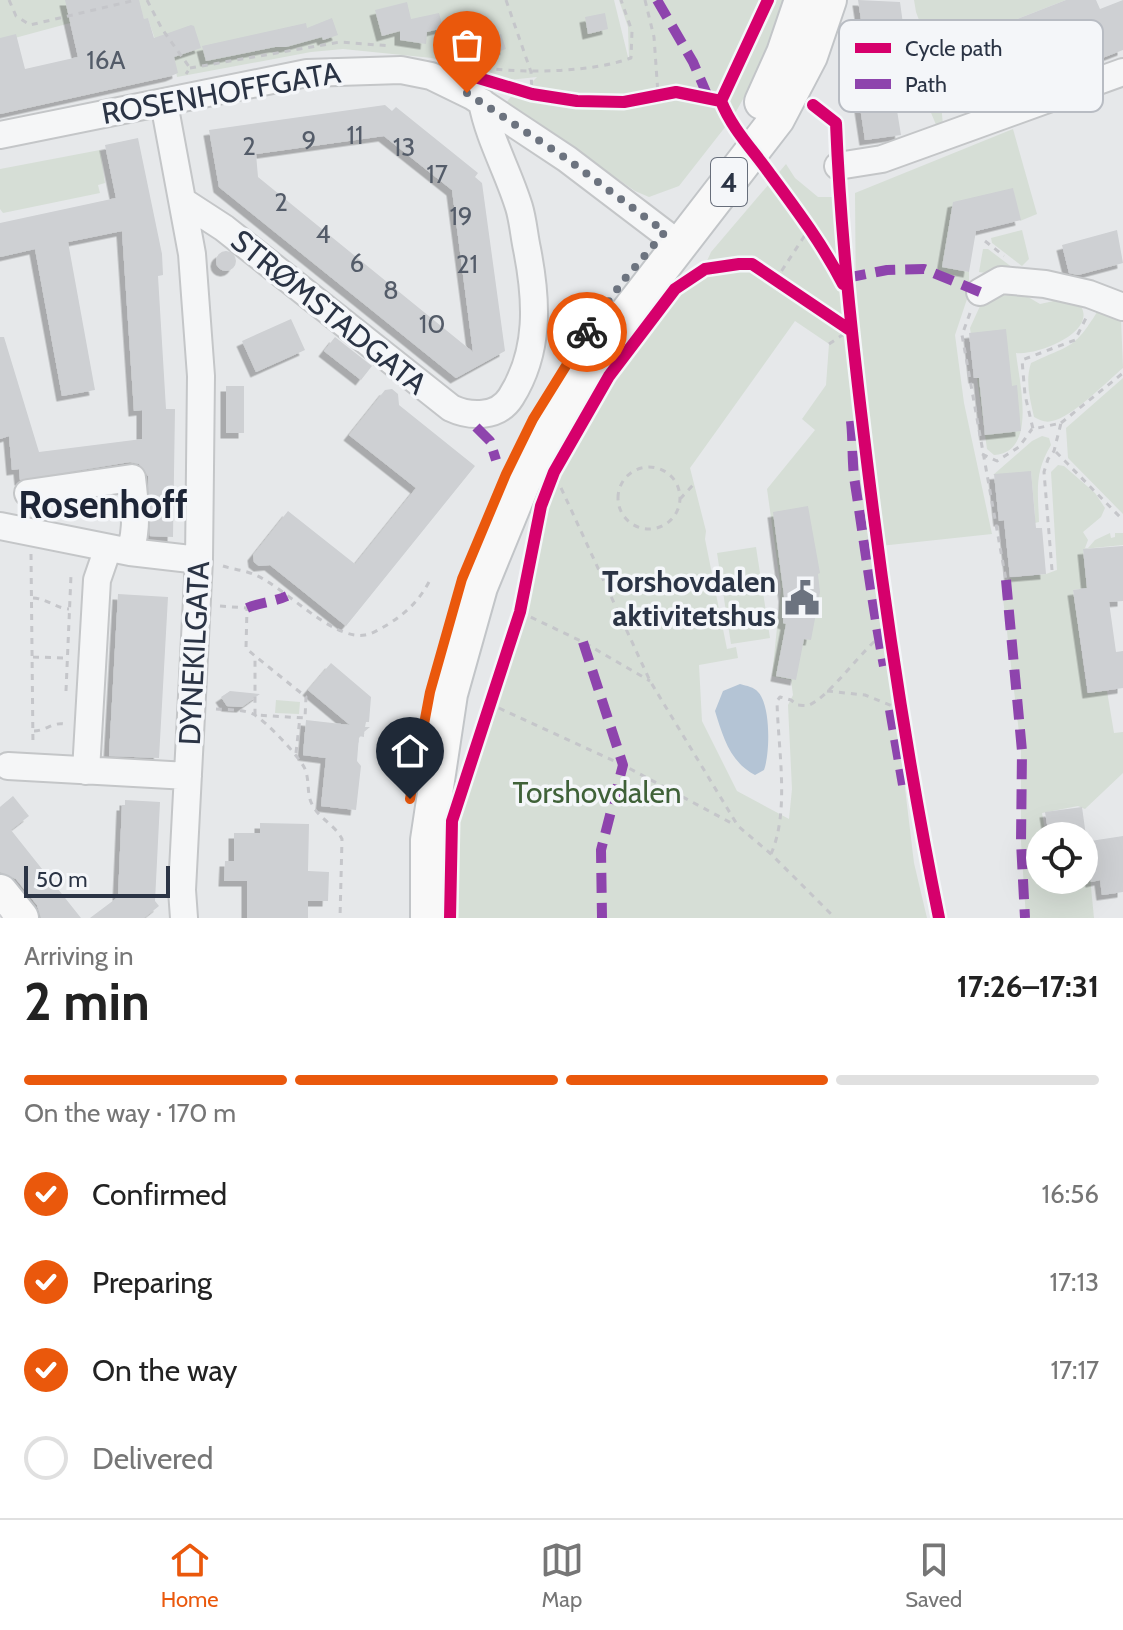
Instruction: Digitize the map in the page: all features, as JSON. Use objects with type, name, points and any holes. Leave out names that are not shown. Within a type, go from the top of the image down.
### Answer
[{"type":"main road","name":"4","points":[[768,114],[802,0]]},
{"type":"main road","name":"4","points":[[428,918],[428,840],[450,694],[480,587],[523,482],[591,360],[672,238],[810,56],[829,0]]},
{"type":"main road","name":"4","points":[[405,918],[410,799],[430,692],[462,579],[506,474],[533,419],[574,350],[607,304],[672,238]]},
{"type":"main road","points":[[0,892],[21,918]]},
{"type":"street","name":"ROSENHOFFGATA","points":[[0,135],[307,73],[401,70],[482,87],[567,159],[672,238]]},
{"type":"street","points":[[1103,79],[1123,72]]},
{"type":"street","name":"STRØMSTADGATA","points":[[184,202],[224,228],[451,408],[462,414],[491,412],[507,403],[519,385],[530,349],[536,308],[519,207],[486,121],[482,87]]},
{"type":"street","name":"DYNEKILGATA","points":[[164,103],[192,254],[201,376],[199,560],[182,890],[184,918]]},
{"type":"street","points":[[838,166],[882,159],[1012,112]]},
{"type":"street","points":[[980,292],[1001,280],[1045,284],[1089,294],[1123,307]]},
{"type":"street","points":[[28,493],[132,478],[134,540],[119,550],[97,580],[86,771]]},
{"type":"street","points":[[0,526],[119,550],[199,560]]},
{"type":"street","points":[[20,767],[188,776]]},
{"type":"path","points":[[9,0],[16,16],[30,25],[136,0]]},
{"type":"path","points":[[147,0],[162,29],[190,68],[182,80]]},
{"type":"path","points":[[506,0],[531,72],[532,94]]},
{"type":"path","points":[[645,0],[654,37],[657,95]]},
{"type":"path","points":[[518,90],[547,96]]},
{"type":"path","points":[[775,281],[805,224],[817,241]]},
{"type":"path","points":[[763,273],[788,289]]},
{"type":"path","points":[[980,292],[962,335],[1006,580]]},
{"type":"path","points":[[1033,429],[1025,395],[1022,360],[1075,340],[1085,323],[1089,294]]},
{"type":"path","points":[[829,344],[846,323]]},
{"type":"path","points":[[846,323],[852,346]]},
{"type":"path","points":[[552,332],[558,334],[572,327]]},
{"type":"path","points":[[982,454],[997,461],[1019,447],[1033,429],[1061,423],[1123,373]]},
{"type":"path","points":[[1052,570],[1044,472],[1054,451],[1061,423]]},
{"type":"path","points":[[1054,451],[1123,520]]},
{"type":"path","points":[[545,495],[562,458]]},
{"type":"path","points":[[680,499],[678,485],[670,474],[655,467],[639,468],[624,478],[617,495],[619,509],[628,522],[641,529],[657,529],[670,521],[678,511],[680,499],[694,484]]},
{"type":"path","points":[[554,472],[650,681],[738,826]]},
{"type":"path","points":[[20,767],[33,731],[31,550]]},
{"type":"path","points":[[199,560],[254,574],[337,629],[357,636],[379,630],[406,613],[419,600],[429,582],[444,587]]},
{"type":"path","points":[[66,697],[71,575]]},
{"type":"path","points":[[32,598],[47,599],[58,608],[69,609]]},
{"type":"path","points":[[514,627],[522,598]]},
{"type":"path","points":[[209,604],[247,608],[246,648],[306,697],[305,718],[215,709]]},
{"type":"path","points":[[506,607],[583,642],[650,681]]},
{"type":"path","points":[[886,614],[891,651]]},
{"type":"path","points":[[771,854],[779,835],[780,816],[777,701],[780,697],[797,705],[808,706],[827,691],[877,637],[888,630]]},
{"type":"path","points":[[255,656],[255,715],[296,755],[308,778],[311,804],[342,839],[340,918]]},
{"type":"path","points":[[33,657],[67,658]]},
{"type":"path","points":[[484,717],[494,687]]},
{"type":"path","points":[[827,691],[865,695],[900,709]]},
{"type":"path","points":[[898,695],[902,723]]},
{"type":"path","points":[[488,703],[623,765],[738,826],[835,918]]},
{"type":"path","points":[[296,755],[300,717]]},
{"type":"path","points":[[33,731],[64,724]]},
{"type":"green space","points":[[0,0],[614,0],[629,61],[628,27],[619,0],[784,0],[762,65],[733,117],[679,186],[649,197],[635,191],[507,102],[537,77],[509,80],[432,58],[343,49],[177,77],[173,53],[159,51],[148,19],[144,19],[140,7],[122,9],[0,42]]},
{"type":"green space","points":[[914,0],[1066,0],[1015,20],[919,20]]},
{"type":"green space","points":[[931,112],[942,112],[943,126],[937,127]]},
{"type":"green space","points":[[1013,129],[1037,214],[1020,221],[1013,189],[943,267],[969,272],[969,293],[955,335],[964,403],[992,534],[880,546],[856,317],[855,193]]},
{"type":"green space","points":[[100,150],[105,183],[98,185],[100,193],[3,213],[0,209],[0,169]]},
{"type":"green space","name":"Torshovdalen","points":[[786,164],[795,178],[818,197],[834,197],[914,863],[927,918],[454,918],[456,835],[460,806],[497,693],[545,507],[566,461],[630,355],[674,296],[699,279],[711,252]],"holes":[[[795,321],[829,344],[826,385],[802,419],[815,430],[767,489],[781,589],[772,676],[791,680],[793,695],[788,705],[792,789],[789,819],[737,791],[702,721],[699,665],[738,658],[736,647],[727,649],[706,531],[690,468]]]},
{"type":"green space","points":[[1022,230],[1029,259],[1022,266],[992,243],[991,238]]},
{"type":"green space","points":[[983,249],[988,249],[1017,271],[1011,277],[979,272]]},
{"type":"green space","points":[[1023,294],[1040,304],[1072,297],[1082,308],[1083,318],[1078,328],[1055,344],[1041,350],[1016,353],[1022,397],[1021,429],[1008,451],[994,455],[987,449],[970,328],[980,306],[996,296]]},
{"type":"green space","points":[[1097,312],[1121,319],[1123,368],[1079,406],[1060,418],[1047,422],[1034,417],[1028,383],[1031,363],[1076,340]]},
{"type":"green space","points":[[1123,378],[1123,514],[1068,458],[1066,428]]},
{"type":"green space","points":[[1042,436],[1049,438],[1051,445],[1039,473],[1039,522],[1026,525],[1035,516],[1031,472],[993,475]]},
{"type":"green space","points":[[1058,465],[1064,466],[1095,493],[1105,508],[1101,517],[1083,532],[1088,540],[1085,548],[1110,533],[1111,538],[1115,537],[1115,533],[1123,533],[1123,545],[1083,549],[1087,588],[1073,590],[1087,693],[1107,691],[1114,733],[1123,732],[1123,773],[1085,809],[1078,806],[1042,813],[1044,822],[1026,822],[1026,894],[1092,894],[1094,918],[1026,918],[1021,842],[1021,749],[1002,590],[1009,578],[1057,570],[1051,472]]},
{"type":"green space","points":[[756,547],[770,638],[731,644],[717,553]]},
{"type":"green space","points":[[276,700],[300,702],[299,714],[275,713]]},
{"type":"water","points":[[740,684],[758,692],[767,718],[766,763],[764,770],[755,775],[733,756],[715,711],[723,691]]},
{"type":"building","points":[[65,0],[139,0],[154,38],[191,25],[201,48],[174,57],[178,73],[171,76],[0,114],[0,38],[16,34],[25,69],[78,57]]},
{"type":"building","points":[[858,0],[900,2],[902,20],[861,20]]},
{"type":"building","points":[[1066,0],[1096,0],[1100,9],[1123,0],[1123,50],[1103,58],[1103,20],[1015,20]]},
{"type":"building","points":[[407,2],[411,19],[439,13],[443,28],[427,32],[426,44],[400,40],[400,31],[382,36],[375,10]]},
{"type":"building","points":[[605,13],[608,29],[588,34],[585,17]]},
{"type":"building","points":[[332,18],[338,35],[206,61],[202,46],[306,23],[307,28]]},
{"type":"building","points":[[501,34],[506,49],[488,55],[483,40]]},
{"type":"building","points":[[385,105],[392,111],[396,107],[478,173],[475,177],[482,183],[505,351],[456,378],[219,187],[209,130]],"holes":[[[384,136],[452,190],[473,352],[258,177],[256,154]]]},
{"type":"building","points":[[861,112],[897,112],[901,135],[865,140]]},
{"type":"building","points":[[138,138],[162,254],[163,275],[158,276],[166,409],[175,409],[173,537],[150,536],[148,476],[139,464],[130,462],[20,480],[19,469],[12,470],[9,436],[0,439],[0,337],[4,337],[39,452],[142,439],[142,410],[134,411],[122,231],[68,242],[95,390],[62,396],[35,249],[0,257],[0,223],[116,198],[105,145]]},
{"type":"building","points":[[1013,188],[1021,220],[976,231],[969,272],[942,267],[953,202]]},
{"type":"building","points":[[1117,230],[1123,263],[1078,275],[1069,273],[1062,245]]},
{"type":"building","points":[[226,251],[233,254],[236,261],[233,268],[226,271],[219,268],[216,261],[219,254]]},
{"type":"building","points":[[291,319],[305,350],[256,372],[242,341]]},
{"type":"building","points":[[1006,329],[1012,386],[1017,385],[1021,431],[985,435],[979,378],[974,378],[969,333]]},
{"type":"building","points":[[335,337],[372,366],[361,380],[324,351]]},
{"type":"building","points":[[226,386],[244,386],[244,433],[226,433]]},
{"type":"building","points":[[392,389],[398,394],[399,405],[475,466],[346,626],[270,565],[259,566],[254,562],[253,555],[288,511],[355,564],[416,488],[349,435],[385,390]]},
{"type":"building","points":[[1031,471],[1036,528],[1042,528],[1046,574],[1010,577],[1004,520],[999,521],[994,474]]},
{"type":"building","points":[[808,506],[820,573],[820,592],[811,640],[804,639],[796,680],[776,676],[786,624],[783,623],[784,596],[773,512]]},
{"type":"building","points":[[1123,546],[1123,601],[1109,602],[1116,652],[1123,651],[1123,688],[1088,693],[1073,590],[1087,588],[1083,549]]},
{"type":"building","points":[[118,594],[168,597],[159,758],[109,756]]},
{"type":"building","points":[[331,663],[371,697],[369,722],[365,727],[370,727],[364,732],[364,737],[359,736],[357,761],[361,766],[356,810],[321,806],[326,758],[303,755],[306,720],[350,725],[308,690]]},
{"type":"building","points":[[230,691],[260,694],[242,707],[227,706],[221,697]]},
{"type":"building","points":[[13,796],[29,816],[11,830],[81,918],[41,918],[37,905],[16,879],[0,872],[0,807]]},
{"type":"building","points":[[125,800],[160,802],[155,901],[159,906],[144,918],[90,918],[118,897],[122,805],[125,805]]},
{"type":"building","points":[[1082,807],[1084,822],[1047,822],[1045,812]]},
{"type":"building","points":[[260,823],[309,824],[308,871],[329,872],[328,901],[308,901],[308,918],[247,918],[247,881],[224,881],[225,861],[234,861],[234,833],[260,833]]},
{"type":"building","points":[[1123,836],[1123,892],[1102,895],[1098,880],[1098,840]]},
{"type":"marked path","points":[[657,0],[693,62],[709,99]]},
{"type":"marked path","points":[[846,278],[887,270],[924,269],[980,292]]},
{"type":"marked path","points":[[851,421],[854,477],[884,666]]},
{"type":"marked path","points":[[476,427],[490,441],[496,460]]},
{"type":"marked path","points":[[1006,580],[1022,751],[1021,842],[1025,918]]},
{"type":"marked path","points":[[247,608],[287,596]]},
{"type":"marked path","points":[[583,642],[623,765],[601,850],[602,918]]},
{"type":"marked path","points":[[890,710],[903,785]]},
{"type":"cycle path","points":[[768,0],[721,101],[737,130],[809,228],[843,284]]},
{"type":"cycle path","points":[[475,77],[532,94],[577,101],[624,102],[676,92],[721,101]]},
{"type":"cycle path","points":[[813,105],[836,123],[849,305],[877,540],[909,757],[939,918]]},
{"type":"cycle path","points":[[450,918],[452,821],[520,612],[541,506],[554,472],[609,376],[675,289],[705,269],[752,264],[850,330]]},
{"type":"way so far","points":[[467,93],[567,159],[665,232],[623,281],[587,332]]},
{"type":"place","name":"Torshovdalen aktivitetshus","points":[[802,598]]},
{"type":"district","name":"Rosenhoff","points":[[103,504]]},
{"type":"route","points":[[410,799],[430,692],[462,579],[533,419],[587,332]]}]
